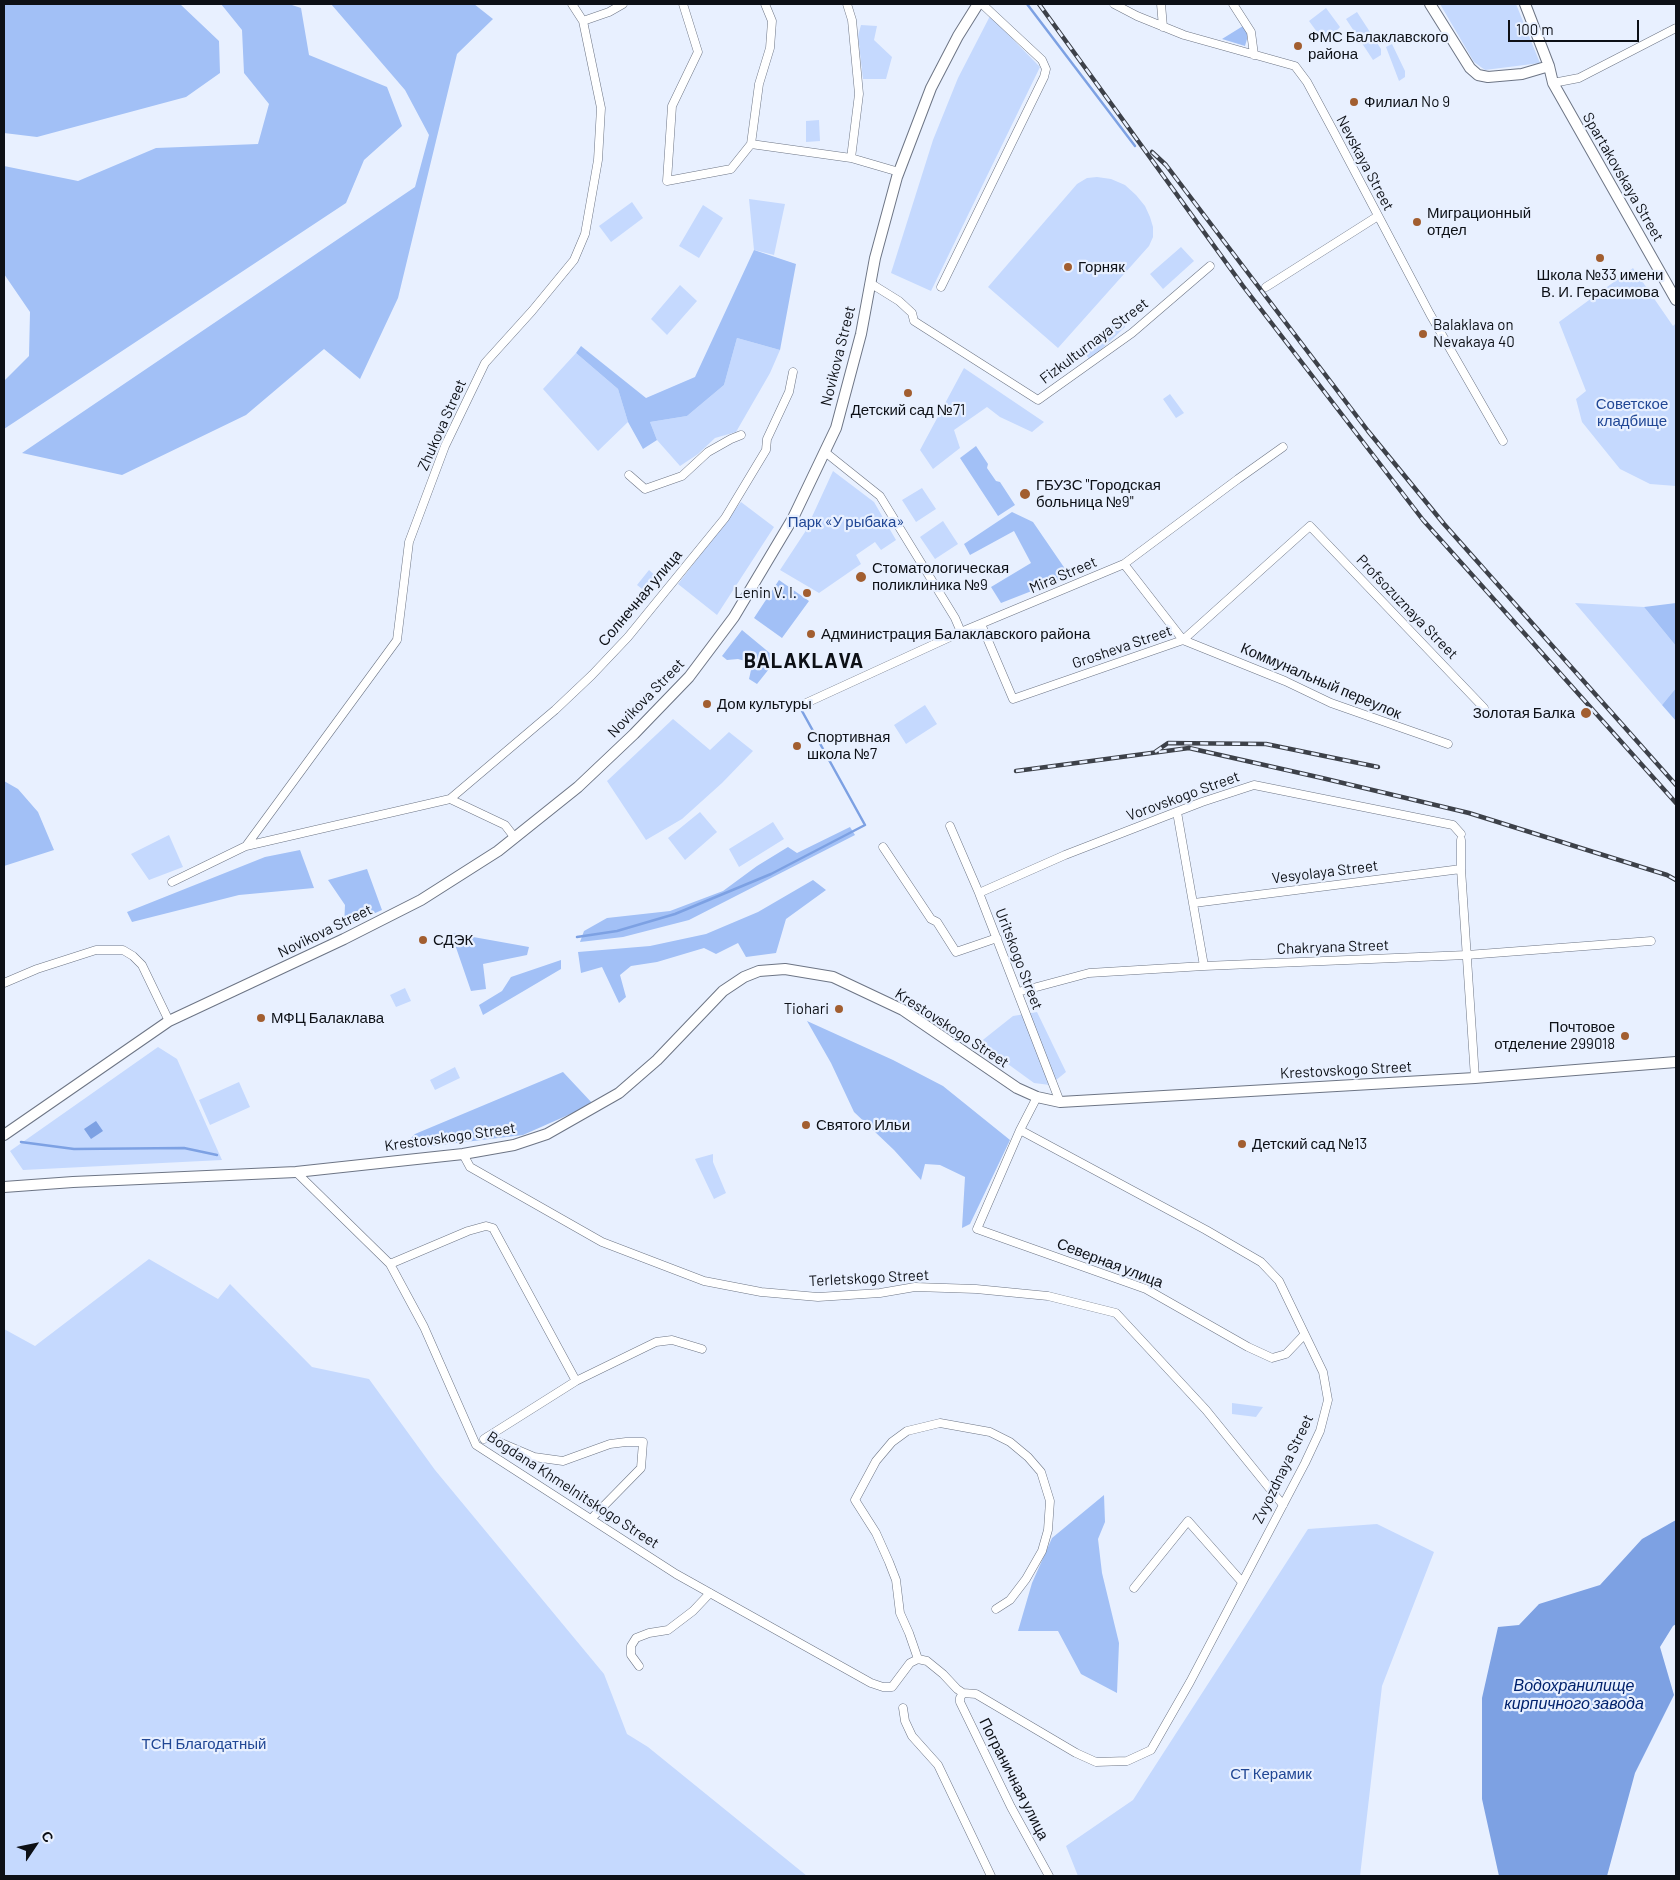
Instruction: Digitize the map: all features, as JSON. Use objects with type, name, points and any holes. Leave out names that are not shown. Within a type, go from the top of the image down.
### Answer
[{"type":"main road","name":"Novikova Street","points":[[4,1135],[168,1021],[344,939],[421,900],[498,851],[578,787],[634,734],[689,676],[734,618],[793,518],[836,428],[861,334],[875,258],[900,172],[931,88],[958,36],[980,4]]},
{"type":"main road","points":[[1430,4],[1470,68],[1478,75],[1488,77],[1522,74],[1549,66]]},
{"type":"main road","name":"Spartakovskaya Street","points":[[1525,4],[1549,66],[1553,83],[1676,300]]},
{"type":"main road","name":"Krestovskogo Street","points":[[4,1186],[296,1172],[463,1154],[514,1145],[546,1134],[619,1093],[657,1060],[723,991],[744,977],[760,972],[785,969],[833,977],[903,1010],[1018,1088],[1037,1097],[1060,1102],[1475,1078],[1676,1062]]},
{"type":"street","name":"Zhukova Street","points":[[246,846],[397,640],[409,542],[445,446],[485,363],[532,311],[574,260],[585,234],[598,160],[601,108],[583,21],[572,4]]},
{"type":"street","points":[[583,21],[609,12],[622,4]]},
{"type":"street","points":[[683,4],[698,52],[672,106],[667,181],[731,169],[751,144],[759,84],[770,48],[772,21],[765,4]]},
{"type":"street","points":[[848,4],[852,20],[859,94],[851,158]]},
{"type":"street","points":[[940,287],[1044,77],[1046,69],[1042,60],[980,4]]},
{"type":"street","name":"Nevskaya Street","points":[[1114,4],[1184,35],[1295,66],[1311,91],[1430,314],[1503,441]]},
{"type":"street","points":[[1161,4],[1163,26]]},
{"type":"street","points":[[1233,4],[1251,32],[1254,55]]},
{"type":"street","points":[[1553,83],[1579,78],[1676,28]]},
{"type":"street","points":[[751,144],[851,158],[900,172]]},
{"type":"street","points":[[1266,287],[1378,216]]},
{"type":"street","name":"Fizkulturnaya Street","points":[[870,283],[899,301],[912,313],[914,321],[1038,400],[1132,334],[1210,266]]},
{"type":"street","name":"Солнечная улица","points":[[450,799],[592,675],[628,637],[725,518],[766,450],[767,439],[789,392],[793,372]]},
{"type":"street","points":[[629,475],[645,489],[682,476],[708,452],[741,435]]},
{"type":"street","name":"Mira Street","points":[[804,704],[961,632],[1124,564],[1238,478],[1283,447]]},
{"type":"street","points":[[825,452],[880,496],[955,618],[961,632]]},
{"type":"street","name":"Grosheva Street","points":[[981,624],[1014,699],[1183,640],[1310,526]]},
{"type":"street","name":"Profsozuznaya Street","points":[[1310,526],[1484,708]]},
{"type":"street","points":[[1124,564],[1183,640]]},
{"type":"street","name":"Коммунальный переулок","points":[[1183,640],[1285,681],[1332,704],[1448,744]]},
{"type":"street","name":"Vorovskogo Street","points":[[979,893],[1065,855],[1254,785],[1453,825],[1461,837],[1461,869]]},
{"type":"street","points":[[172,882],[246,846],[450,799],[505,825],[515,838]]},
{"type":"street","points":[[1177,812],[1204,966]]},
{"type":"street","name":"Uritskogo Street","points":[[950,826],[997,938],[1060,1102]]},
{"type":"street","points":[[884,847],[931,919],[937,922],[956,952],[997,938]]},
{"type":"street","points":[[1461,869],[1475,1078]]},
{"type":"street","name":"Vesyolaya Street","points":[[1194,903],[1461,869]]},
{"type":"street","name":"Chakryana Street","points":[[1018,992],[1089,974],[1204,966],[1467,955],[1651,941]]},
{"type":"street","points":[[4,983],[37,968],[96,950],[123,950],[142,965],[168,1021]]},
{"type":"street","points":[[1020,1130],[1037,1097]]},
{"type":"street","name":"Северная улица","points":[[1020,1130],[977,1228],[1146,1289],[1248,1347],[1272,1358],[1286,1354],[1304,1335]]},
{"type":"street","name":"Zvyozdnaya Street","points":[[963,1692],[976,1694],[1076,1753],[1096,1762],[1128,1761],[1151,1750],[1190,1682],[1283,1505],[1320,1431],[1328,1400],[1323,1372],[1279,1281],[1261,1262],[1206,1230],[1020,1130]]},
{"type":"street","name":"Terletskogo Street","points":[[463,1154],[470,1167],[602,1242],[704,1281],[761,1292],[818,1297],[880,1292],[915,1286],[976,1289],[1048,1296],[1116,1313],[1206,1410],[1283,1505]]},
{"type":"street","name":"Bogdana Khmelnitskogo Street","points":[[296,1172],[390,1264],[424,1327],[476,1444],[676,1574],[871,1683],[882,1687],[892,1687],[910,1663],[918,1659]]},
{"type":"street","points":[[390,1264],[468,1231],[486,1226],[493,1228],[576,1381]]},
{"type":"street","points":[[476,1444],[576,1381],[656,1342],[672,1340],[702,1349]]},
{"type":"street","points":[[963,1692],[957,1689],[927,1661],[918,1659],[900,1613],[896,1580],[890,1562],[876,1533],[855,1500],[876,1461],[892,1442],[907,1431],[940,1423],[990,1432],[1010,1442],[1028,1457],[1041,1472],[1050,1501],[1048,1530],[1042,1551],[1026,1579],[1010,1600],[996,1609]]},
{"type":"street","points":[[487,1438],[534,1457],[563,1461],[610,1444],[643,1442],[641,1468],[591,1519]]},
{"type":"street","points":[[1134,1588],[1188,1521],[1242,1582]]},
{"type":"street","points":[[639,1666],[631,1655],[631,1646],[636,1638],[648,1633],[668,1630],[693,1611],[710,1592]]},
{"type":"street","name":"Пограничная улица","points":[[963,1692],[960,1702],[1012,1807],[1049,1876]]},
{"type":"street","points":[[902,1708],[912,1736],[938,1765],[991,1876]]},
{"type":"green space","points":[[1440,4],[1516,4],[1540,63],[1485,70],[1474,62]]},
{"type":"green space","points":[[1326,8],[1340,27],[1333,35],[1317,32],[1309,21]]},
{"type":"green space","points":[[1357,12],[1381,49],[1381,55],[1373,60],[1346,19]]},
{"type":"green space","points":[[990,16],[1040,67],[931,291],[891,273],[933,140],[958,78]]},
{"type":"green space","points":[[861,25],[877,26],[874,40],[892,57],[886,79],[863,79],[858,36]]},
{"type":"green space","points":[[1392,44],[1405,71],[1405,77],[1399,81],[1386,47]]},
{"type":"green space","points":[[819,120],[820,141],[806,142],[806,121]]},
{"type":"green space","name":"Горняк","points":[[1087,178],[1111,179],[1125,185],[1136,195],[1145,206],[1150,217],[1153,237],[1149,246],[1058,348],[988,287],[1077,184]]},
{"type":"green space","points":[[749,199],[785,204],[774,255],[754,250]]},
{"type":"green space","points":[[632,202],[643,218],[611,242],[599,226]]},
{"type":"green space","points":[[703,205],[723,218],[699,258],[679,246]]},
{"type":"green space","points":[[1181,247],[1194,261],[1163,289],[1150,274]]},
{"type":"green space","name":"Советское кладбище","points":[[1633,268],[1673,326],[1676,323],[1676,486],[1650,484],[1620,469],[1582,422],[1576,399],[1586,391],[1559,322]]},
{"type":"green space","points":[[680,285],[697,301],[667,335],[651,319]]},
{"type":"green space","points":[[1120,318],[1125,327],[1090,360],[1084,352]]},
{"type":"green space","points":[[737,338],[780,350],[770,373],[736,432],[715,438],[698,454],[680,466],[657,440],[650,422],[687,416],[724,385]]},
{"type":"green space","points":[[576,353],[618,389],[628,422],[598,451],[543,389]]},
{"type":"green space","points":[[964,368],[1044,422],[1032,432],[1000,417],[987,407],[954,430],[960,448],[933,469],[920,450]]},
{"type":"green space","points":[[1170,394],[1184,413],[1176,418],[1163,399]]},
{"type":"green space","name":"Парк «У рыбака»","points":[[833,471],[874,502],[896,540],[881,550],[875,542],[856,555],[861,564],[819,593],[780,570],[805,532]]},
{"type":"green space","points":[[922,488],[936,509],[916,522],[902,500]]},
{"type":"green space","points":[[741,502],[774,527],[717,615],[678,584]]},
{"type":"green space","points":[[943,521],[958,544],[935,559],[920,537]]},
{"type":"green space","points":[[649,570],[658,578],[646,592],[637,585]]},
{"type":"green space","points":[[1575,603],[1644,607],[1676,646],[1676,688],[1662,705]]},
{"type":"green space","points":[[925,705],[937,724],[906,744],[894,725]]},
{"type":"green space","points":[[673,719],[710,750],[729,732],[753,751],[722,783],[682,819],[646,840],[607,781]]},
{"type":"green space","points":[[700,812],[717,832],[685,860],[668,838]]},
{"type":"green space","points":[[773,822],[784,839],[739,867],[729,849]]},
{"type":"green space","points":[[169,835],[183,867],[149,880],[131,854]]},
{"type":"green space","points":[[405,988],[411,1001],[396,1007],[390,995]]},
{"type":"green space","points":[[1037,1012],[1066,1072],[1050,1085],[1034,1083],[979,1043],[1013,1016]]},
{"type":"green space","points":[[158,1047],[177,1059],[222,1160],[23,1170],[10,1151]]},
{"type":"green space","points":[[455,1067],[460,1078],[435,1090],[430,1080]]},
{"type":"green space","points":[[239,1082],[250,1107],[210,1125],[199,1100]]},
{"type":"green space","points":[[713,1154],[713,1162],[726,1193],[714,1199],[695,1159]]},
{"type":"green space","name":"ТСН Благодатный","points":[[149,1259],[218,1299],[230,1284],[312,1367],[369,1379],[435,1470],[604,1674],[627,1734],[648,1747],[807,1876],[4,1876],[4,1329],[35,1346]]},
{"type":"green space","points":[[1232,1403],[1263,1407],[1256,1417],[1232,1414]]},
{"type":"green space","name":"СТ Керамик","points":[[1377,1524],[1434,1552],[1382,1686],[1360,1876],[1078,1876],[1066,1846],[1133,1800],[1308,1529]]},
{"type":"shaded area","points":[[4,4],[180,4],[219,41],[220,73],[186,97],[37,137],[4,133]]},
{"type":"shaded area","points":[[221,4],[289,4],[301,8],[309,55],[387,87],[402,126],[364,160],[346,203],[4,429],[4,381],[29,356],[30,312],[4,274],[4,166],[78,181],[156,148],[258,144],[269,104],[244,73],[242,30]]},
{"type":"shaded area","points":[[331,4],[474,4],[493,19],[457,54],[398,298],[360,379],[324,349],[246,415],[122,475],[22,453],[415,187],[429,135],[405,90]]},
{"type":"shaded area","points":[[1243,26],[1249,32],[1245,46],[1222,39]]},
{"type":"shaded area","points":[[754,250],[796,264],[780,350],[737,338],[724,385],[687,416],[650,422],[657,440],[643,449],[628,422],[618,389],[576,353],[581,346],[646,398],[695,377]]},
{"type":"shaded area","points":[[976,446],[988,464],[987,468],[996,481],[1000,482],[1015,505],[998,516],[960,458]]},
{"type":"shaded area","points":[[1012,512],[1033,522],[1070,576],[1001,603],[991,587],[1031,563],[1014,531],[970,555],[964,544]]},
{"type":"shaded area","points":[[779,580],[809,601],[782,638],[754,618]]},
{"type":"shaded area","points":[[1676,603],[1676,646],[1644,607]]},
{"type":"shaded area","points":[[742,630],[777,659],[757,684],[749,679],[751,670],[745,661],[738,659],[727,660],[722,656]]},
{"type":"shaded area","points":[[1676,688],[1676,721],[1662,705]]},
{"type":"shaded area","points":[[4,781],[18,789],[38,812],[54,850],[4,866]]},
{"type":"shaded area","points":[[850,827],[855,835],[689,920],[623,937],[580,942],[584,931],[607,918],[670,911],[723,891],[757,866],[788,847],[797,853]]},
{"type":"shaded area","points":[[300,850],[314,888],[239,895],[132,922],[127,912],[265,857]]},
{"type":"shaded area","points":[[367,869],[382,910],[344,927],[345,905],[328,880]]},
{"type":"shaded area","points":[[813,880],[826,890],[786,919],[776,953],[746,957],[738,943],[716,954],[704,948],[657,962],[631,966],[620,975],[626,997],[619,1003],[602,967],[581,973],[578,952],[650,946],[706,934],[758,912]]},
{"type":"shaded area","points":[[451,933],[529,947],[527,955],[483,964],[486,989],[471,991]]},
{"type":"shaded area","points":[[561,960],[561,969],[483,1015],[479,1005],[502,991],[511,977]]},
{"type":"shaded area","points":[[807,1021],[893,1060],[943,1086],[1010,1140],[970,1224],[962,1228],[965,1177],[940,1165],[925,1164],[921,1180],[894,1150],[854,1112],[831,1063]]},
{"type":"shaded area","points":[[563,1072],[593,1104],[523,1135],[399,1150],[415,1134]]},
{"type":"shaded area","points":[[1104,1495],[1105,1522],[1098,1539],[1102,1573],[1119,1643],[1117,1693],[1081,1674],[1058,1631],[1018,1631],[1032,1583],[1052,1538]]},
{"type":"water","points":[[96,1121],[103,1131],[91,1139],[84,1129]]},
{"type":"water","name":"Водохранилище кирпичного завода","points":[[1676,1520],[1676,1624],[1660,1647],[1674,1695],[1635,1773],[1607,1876],[1499,1876],[1482,1799],[1482,1698],[1498,1627],[1519,1625],[1539,1604],[1600,1585],[1642,1539]]},
{"type":"waterway","points":[[1027,4],[1135,146]]},
{"type":"waterway","points":[[577,937],[617,931],[675,914],[771,874],[865,825],[802,711]]},
{"type":"waterway","points":[[21,1142],[74,1149],[184,1148],[217,1155]]},
{"type":"railway","points":[[1039,4],[1243,286],[1423,520],[1676,803]]},
{"type":"railway","points":[[1152,152],[1166,165],[1368,431],[1444,524],[1676,785]]},
{"type":"railway","points":[[1155,752],[1168,743],[1266,744],[1378,767]]},
{"type":"railway","points":[[1016,771],[1189,748],[1469,813],[1667,875],[1676,880]]},
{"type":"place","name":"ФМС Балаклавского района","points":[[1298,46]]},
{"type":"place","name":"Филиал No 9","points":[[1354,102]]},
{"type":"place","name":"Миграционный отдел","points":[[1417,222]]},
{"type":"place","name":"Школа №33 имени В. И. Герасимова","points":[[1600,258]]},
{"type":"place","name":"Горняк","points":[[1068,267]]},
{"type":"place","name":"Balaklava on Nevakaya 40","points":[[1423,334]]},
{"type":"place","name":"Детский сад №71","points":[[908,393]]},
{"type":"place","name":"ГБУЗС \"Городская больница №9\"","points":[[1025,494]]},
{"type":"place","name":"Стоматологическая поликлиника №9","points":[[861,577]]},
{"type":"place","name":"Lenin V. I.","points":[[807,593]]},
{"type":"place","name":"Администрация Балаклавского района","points":[[811,634]]},
{"type":"place","name":"Дом культуры","points":[[707,704]]},
{"type":"place","name":"Золотая Балка","points":[[1586,713]]},
{"type":"place","name":"Спортивная школа №7","points":[[797,746]]},
{"type":"place","name":"СДЭК","points":[[423,940]]},
{"type":"place","name":"Tiohari","points":[[839,1009]]},
{"type":"place","name":"МФЦ Балаклава","points":[[261,1018]]},
{"type":"place","name":"Почтовое отделение 299018","points":[[1625,1036]]},
{"type":"place","name":"Святого Ильи","points":[[806,1125]]},
{"type":"place","name":"Детский сад №13","points":[[1242,1144]]},
{"type":"district","name":"BALAKLAVA","points":[[804,661]]}]
